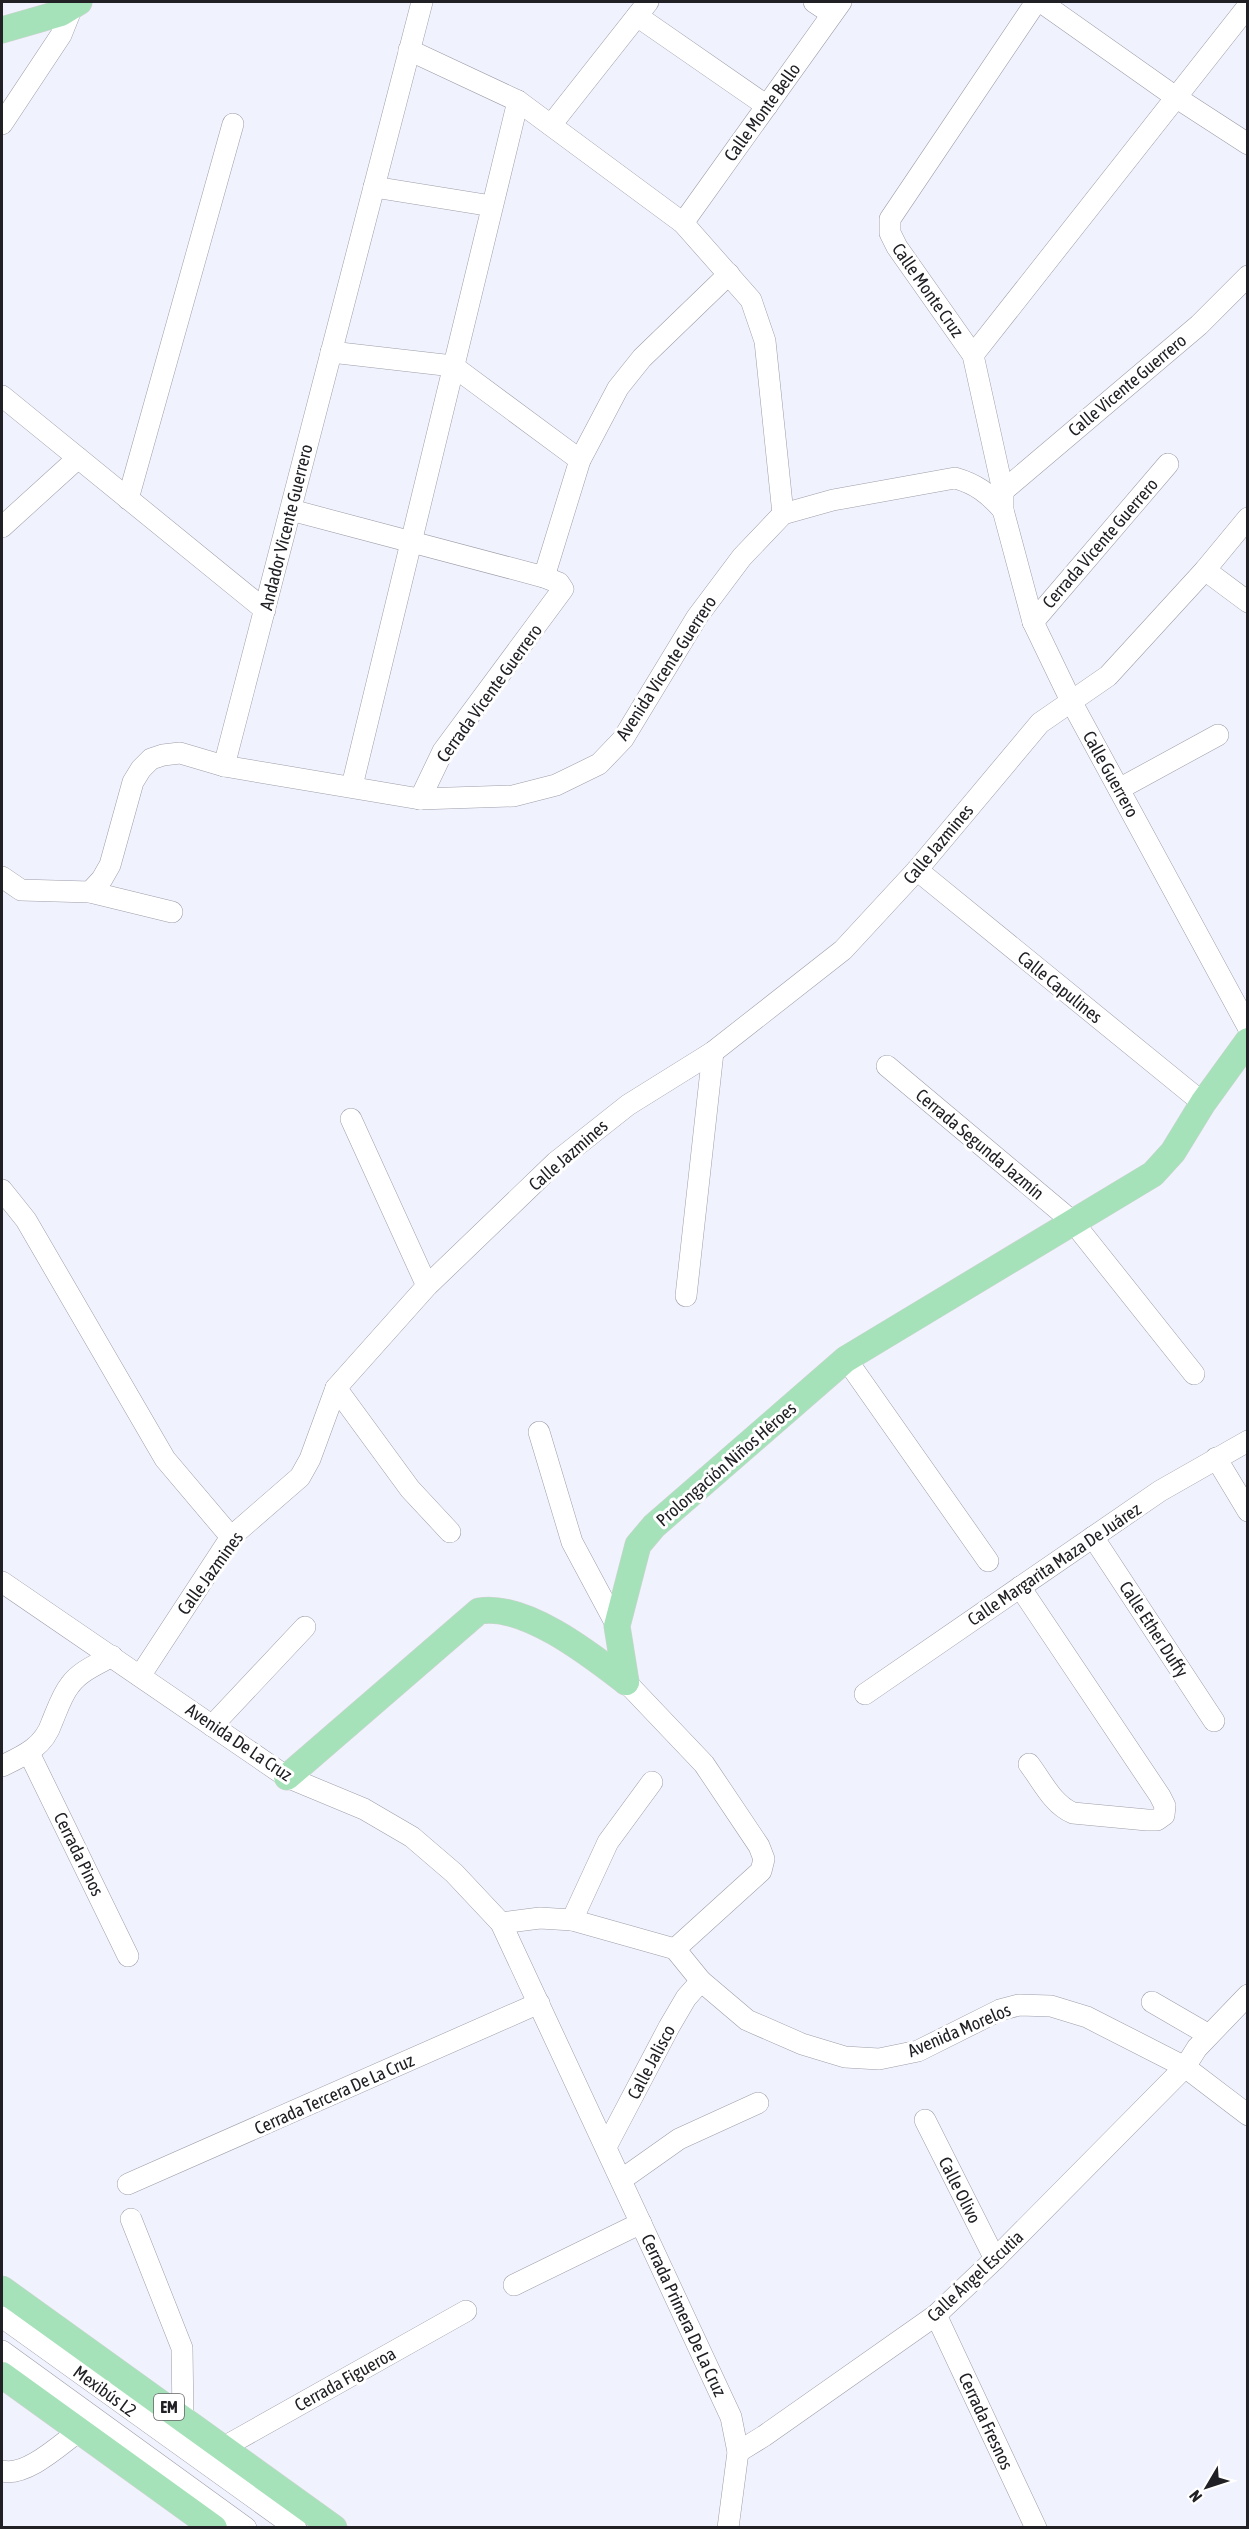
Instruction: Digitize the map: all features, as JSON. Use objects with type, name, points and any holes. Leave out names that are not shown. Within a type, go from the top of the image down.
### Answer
[{"type":"main road","points":[[2,30],[61,13],[74,3]]},
{"type":"main road","name":"Prolongación Niños Héroes","points":[[626,1682],[617,1626],[638,1545],[654,1526],[846,1359],[1153,1174],[1173,1152],[1203,1103],[1248,1041]]},
{"type":"main road","points":[[287,1777],[479,1611],[493,1609],[506,1612],[544,1628],[580,1647],[626,1682]]},
{"type":"main road","name":"EM","points":[[2,2289],[183,2417],[334,2528]]},
{"type":"main road","points":[[2,2375],[214,2528]]},
{"type":"street","name":"Andador Vicente Guerrero","points":[[224,766],[422,2]]},
{"type":"street","points":[[814,2],[836,8]]},
{"type":"street","name":"Calle Monte Cruz","points":[[1003,500],[974,355],[897,247],[890,233],[890,219],[1036,2]]},
{"type":"street","points":[[1041,2],[1177,98],[1248,144]]},
{"type":"street","points":[[2,124],[61,35],[74,3]]},
{"type":"street","points":[[974,355],[1248,6]]},
{"type":"street","name":"Calle Monte Bello","points":[[683,223],[836,8]]},
{"type":"street","points":[[551,125],[642,9],[767,106]]},
{"type":"street","points":[[410,50],[518,101],[551,125],[683,223],[751,300],[765,341],[783,514],[833,500],[954,478],[972,483],[1003,500]]},
{"type":"street","points":[[352,786],[518,101]]},
{"type":"street","points":[[128,498],[233,124]]},
{"type":"street","points":[[374,187],[492,206]]},
{"type":"street","points":[[291,510],[544,577],[580,460],[618,388],[642,358],[729,274]]},
{"type":"street","name":"Calle Vicente Guerrero","points":[[1003,500],[1199,325],[1248,276]]},
{"type":"street","points":[[331,352],[453,366],[580,460]]},
{"type":"street","points":[[2,396],[265,610]]},
{"type":"street","points":[[2,527],[78,458]]},
{"type":"street","name":"Cerrada Vicente Guerrero","points":[[1033,622],[1168,464]]},
{"type":"street","name":"Calle Guerrero","points":[[1003,500],[1033,622],[1072,703],[1248,1027]]},
{"type":"street","name":"Avenida Vicente Guerrero","points":[[224,766],[420,799],[513,796],[556,785],[599,764],[623,739],[696,617],[742,557],[783,514]]},
{"type":"street","name":"Calle Jazmines","points":[[140,1676],[231,1537],[300,1477],[310,1459],[336,1388],[427,1286],[556,1162],[628,1105],[713,1052],[843,950],[916,870],[1040,723],[1108,676],[1205,570],[1248,518]]},
{"type":"street","points":[[1205,570],[1248,602]]},
{"type":"street","name":"Cerrada Vicente Guerrero","points":[[420,799],[443,751],[563,589],[559,583],[544,577]]},
{"type":"street","points":[[1119,789],[1218,735]]},
{"type":"street","points":[[90,892],[102,879],[110,865],[133,782],[141,768],[151,759],[180,753],[224,766]]},
{"type":"street","name":"Calle Capulines","points":[[916,870],[1203,1103]]},
{"type":"street","points":[[2,877],[21,890],[90,892],[172,912]]},
{"type":"street","points":[[686,1296],[713,1052]]},
{"type":"street","name":"Cerrada Segunda Jazmín","points":[[887,1066],[1073,1222],[1194,1374]]},
{"type":"street","points":[[351,1119],[427,1286]]},
{"type":"street","points":[[2,1190],[26,1220],[165,1459],[231,1537]]},
{"type":"street","points":[[846,1359],[988,1561]]},
{"type":"street","points":[[336,1388],[410,1489],[450,1532]]},
{"type":"street","points":[[539,1432],[572,1542],[617,1626]]},
{"type":"street","name":"Calle Margarita Maza De Juárez","points":[[865,1694],[1160,1491],[1248,1440]]},
{"type":"street","points":[[1216,1458],[1248,1511]]},
{"type":"street","name":"Calle Ether Duffy","points":[[1093,1537],[1214,1721]]},
{"type":"street","name":"Avenida De La Cruz","points":[[2,1582],[287,1777],[364,1809],[412,1837],[454,1873],[501,1923]]},
{"type":"street","points":[[1020,1587],[1160,1796],[1165,1806],[1164,1815],[1157,1820],[1147,1820],[1073,1813],[1057,1803],[1029,1764]]},
{"type":"street","points":[[212,1726],[305,1627]]},
{"type":"street","points":[[2,1766],[29,1754],[43,1740],[69,1685],[80,1675],[112,1656]]},
{"type":"street","points":[[501,1923],[540,1918],[572,1920],[675,1949],[761,1871],[764,1859],[759,1846],[704,1764],[626,1682]]},
{"type":"street","name":"Cerrada Pinos","points":[[29,1754],[128,1956]]},
{"type":"street","points":[[572,1920],[608,1842],[652,1782]]},
{"type":"street","name":"Cerrada Primera De La Cruz","points":[[501,1923],[731,2417],[738,2452]]},
{"type":"street","name":"Avenida Morelos","points":[[675,1949],[701,1981],[747,2020],[802,2044],[845,2057],[879,2059],[918,2051],[1000,2010],[1018,2005],[1051,2006],[1087,2017],[1185,2067],[1248,2115]]},
{"type":"street","name":"Calle Jalisco","points":[[606,2148],[669,2027],[686,1998],[701,1981]]},
{"type":"street","name":"Calle Ángel Escutia","points":[[738,2452],[936,2315],[995,2259],[1185,2067],[1197,2048],[1248,1995]]},
{"type":"street","points":[[1152,2002],[1209,2035]]},
{"type":"street","name":"Cerrada Tercera De La Cruz","points":[[128,2184],[539,2003]]},
{"type":"street","points":[[621,2180],[679,2139],[758,2103]]},
{"type":"street","name":"Calle Olivo","points":[[925,2120],[995,2259]]},
{"type":"street","points":[[131,2219],[182,2348],[183,2417]]},
{"type":"street","points":[[514,2285],[641,2223]]},
{"type":"street","name":"Cerrada Figueroa","points":[[224,2447],[466,2311]]},
{"type":"street","name":"Cerrada Fresnos","points":[[936,2315],[1035,2528]]},
{"type":"street","name":"Mexibús L2","points":[[2,2317],[296,2528]]},
{"type":"street","name":"Mexibús L2","points":[[2,2351],[246,2528]]},
{"type":"street","points":[[2,2470],[10,2472],[36,2463],[79,2431]]},
{"type":"street","points":[[728,2528],[738,2452]]}]
